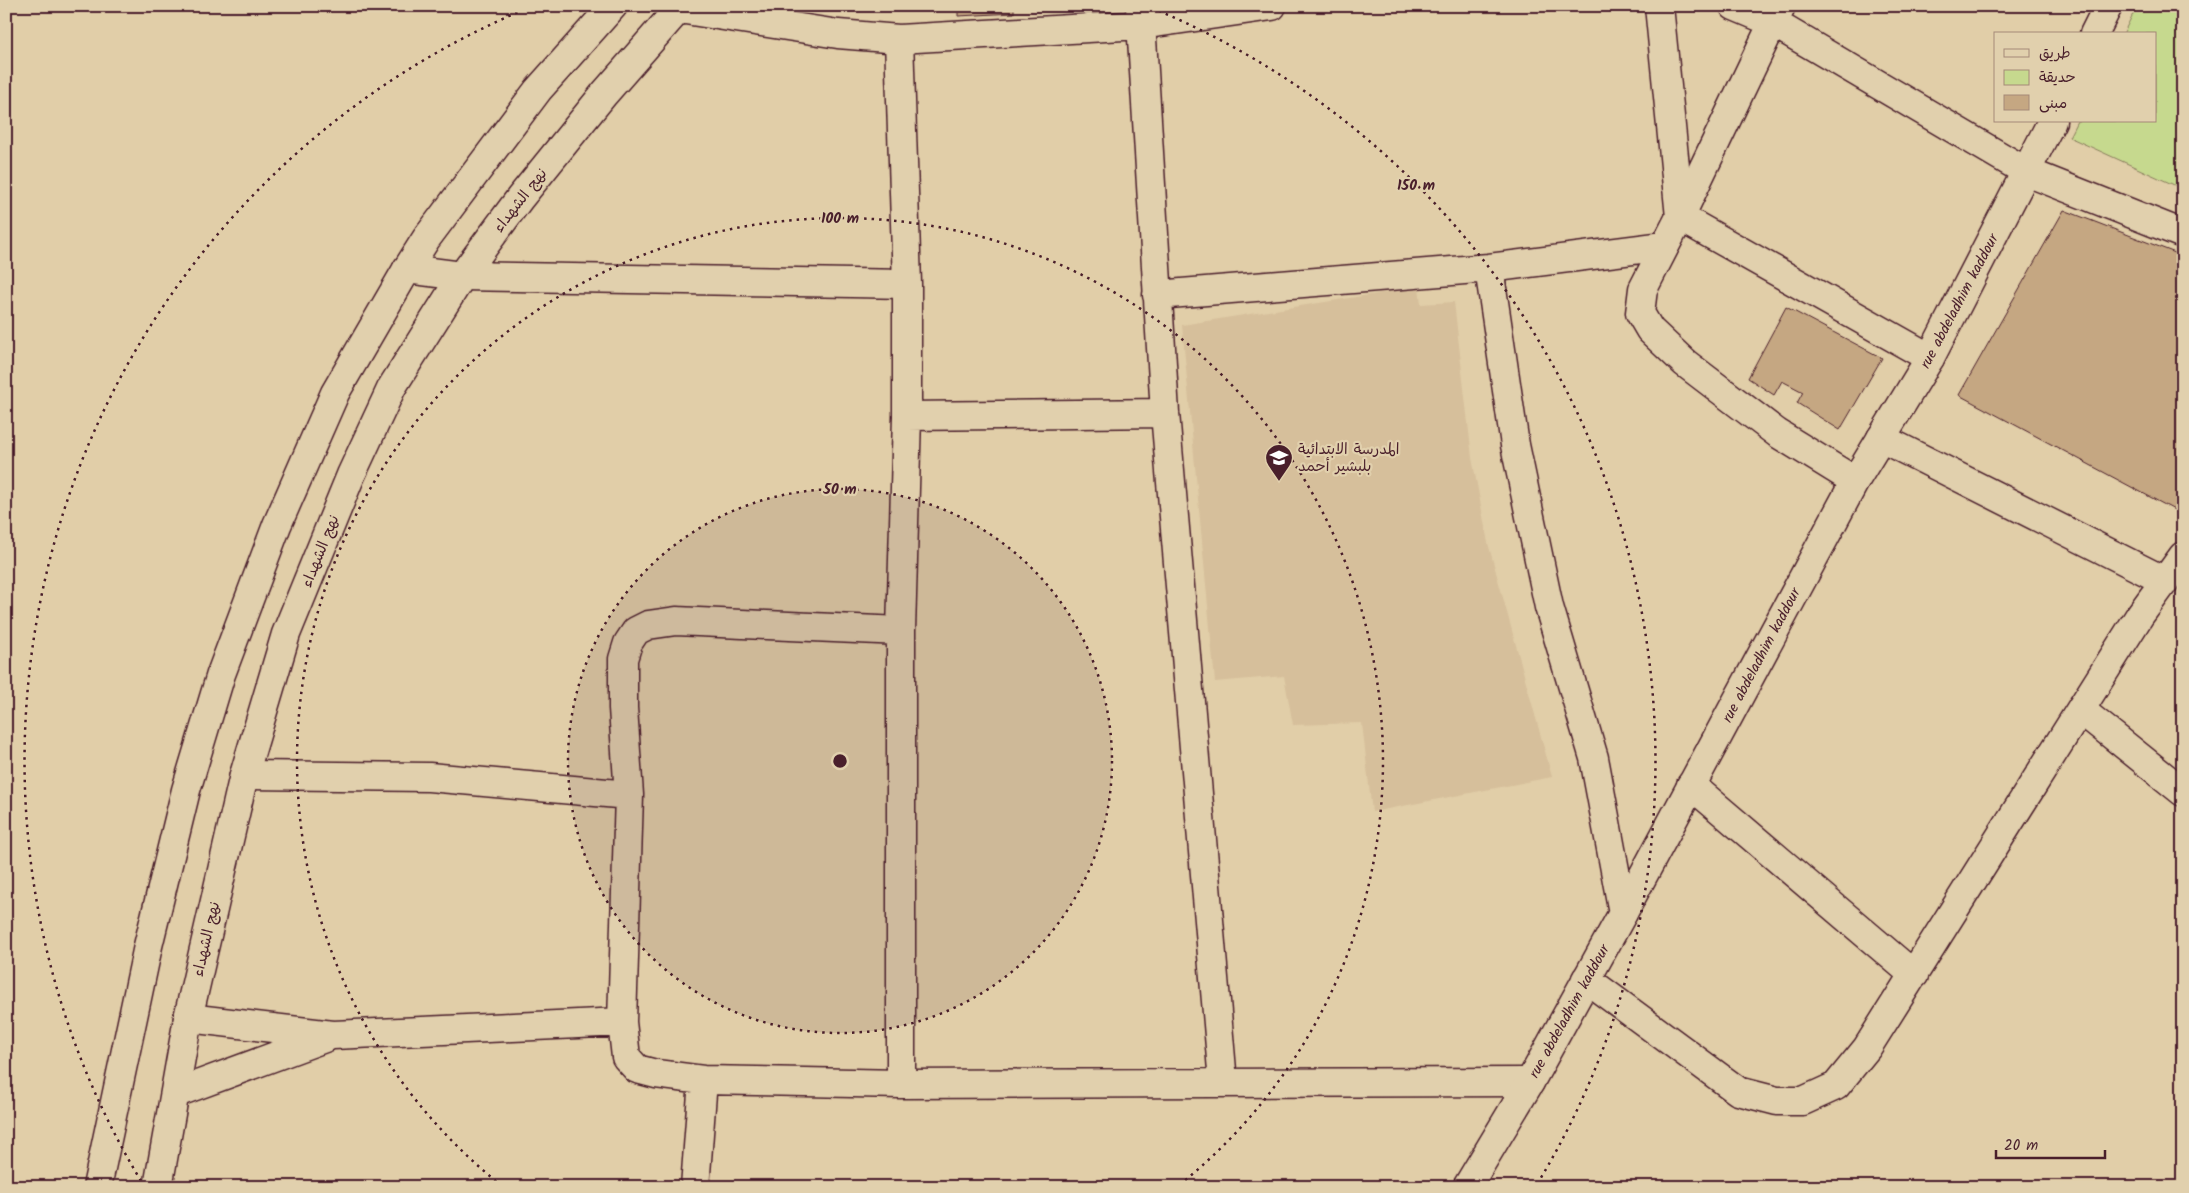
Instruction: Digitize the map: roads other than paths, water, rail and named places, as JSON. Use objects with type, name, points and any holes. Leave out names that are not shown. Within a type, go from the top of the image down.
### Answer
[{"type":"street","points":[[96,1187],[148,946],[186,790],[221,674],[277,525],[335,393],[426,239],[538,90],[613,6]]},
{"type":"street","points":[[680,8],[838,34],[899,39],[1141,16],[1272,6]]},
{"type":"street","points":[[1659,6],[1680,217]]},
{"type":"street","points":[[1734,6],[1777,14],[2027,172],[2183,234]]},
{"type":"street","points":[[2095,32],[2108,6]]},
{"type":"street","name":"نهج الشهداء","points":[[158,1187],[188,1018],[244,776],[286,634],[351,475],[392,388],[462,276],[520,198],[604,94],[680,8]]},
{"type":"street","points":[[1777,14],[1680,217],[1643,289],[1640,313],[1650,330],[1685,363],[1776,433],[1855,482]]},
{"type":"street","points":[[1141,16],[1165,413],[1223,1082]]},
{"type":"street","points":[[899,39],[907,284],[907,416],[901,631],[901,1084]]},
{"type":"street","name":"rue abdeladhim kaddour","points":[[1467,1187],[1530,1082],[1623,914],[1855,482],[1930,358],[2052,122]]},
{"type":"street","points":[[1680,217],[1930,358]]},
{"type":"street","points":[[1157,295],[1489,268],[1664,246]]},
{"type":"street","points":[[1489,268],[1515,445],[1549,607],[1594,758],[1623,914]]},
{"type":"street","points":[[407,269],[462,276],[907,284]]},
{"type":"street","points":[[907,416],[1165,413]]},
{"type":"street","points":[[1881,438],[2165,582]]},
{"type":"street","points":[[1586,979],[1738,1091],[1777,1101],[1803,1101],[1836,1086],[1867,1048],[2140,615],[2183,556]]},
{"type":"street","points":[[901,631],[676,621],[648,625],[636,631],[628,643],[623,659],[623,708],[629,795],[622,1022],[626,1058],[637,1069],[656,1074],[703,1080],[901,1084],[1530,1082]]},
{"type":"street","points":[[2081,710],[2183,792]]},
{"type":"street","points":[[244,776],[429,777],[629,795]]},
{"type":"street","points":[[1692,785],[1914,975]]},
{"type":"street","points":[[188,1018],[333,1035],[622,1022]]},
{"type":"street","points":[[176,1093],[333,1035]]},
{"type":"street","points":[[695,1187],[703,1080]]},
{"type":"place","name":"المدرسة الابتدائية بلبشير أحمد","points":[[1279,482]]}]
